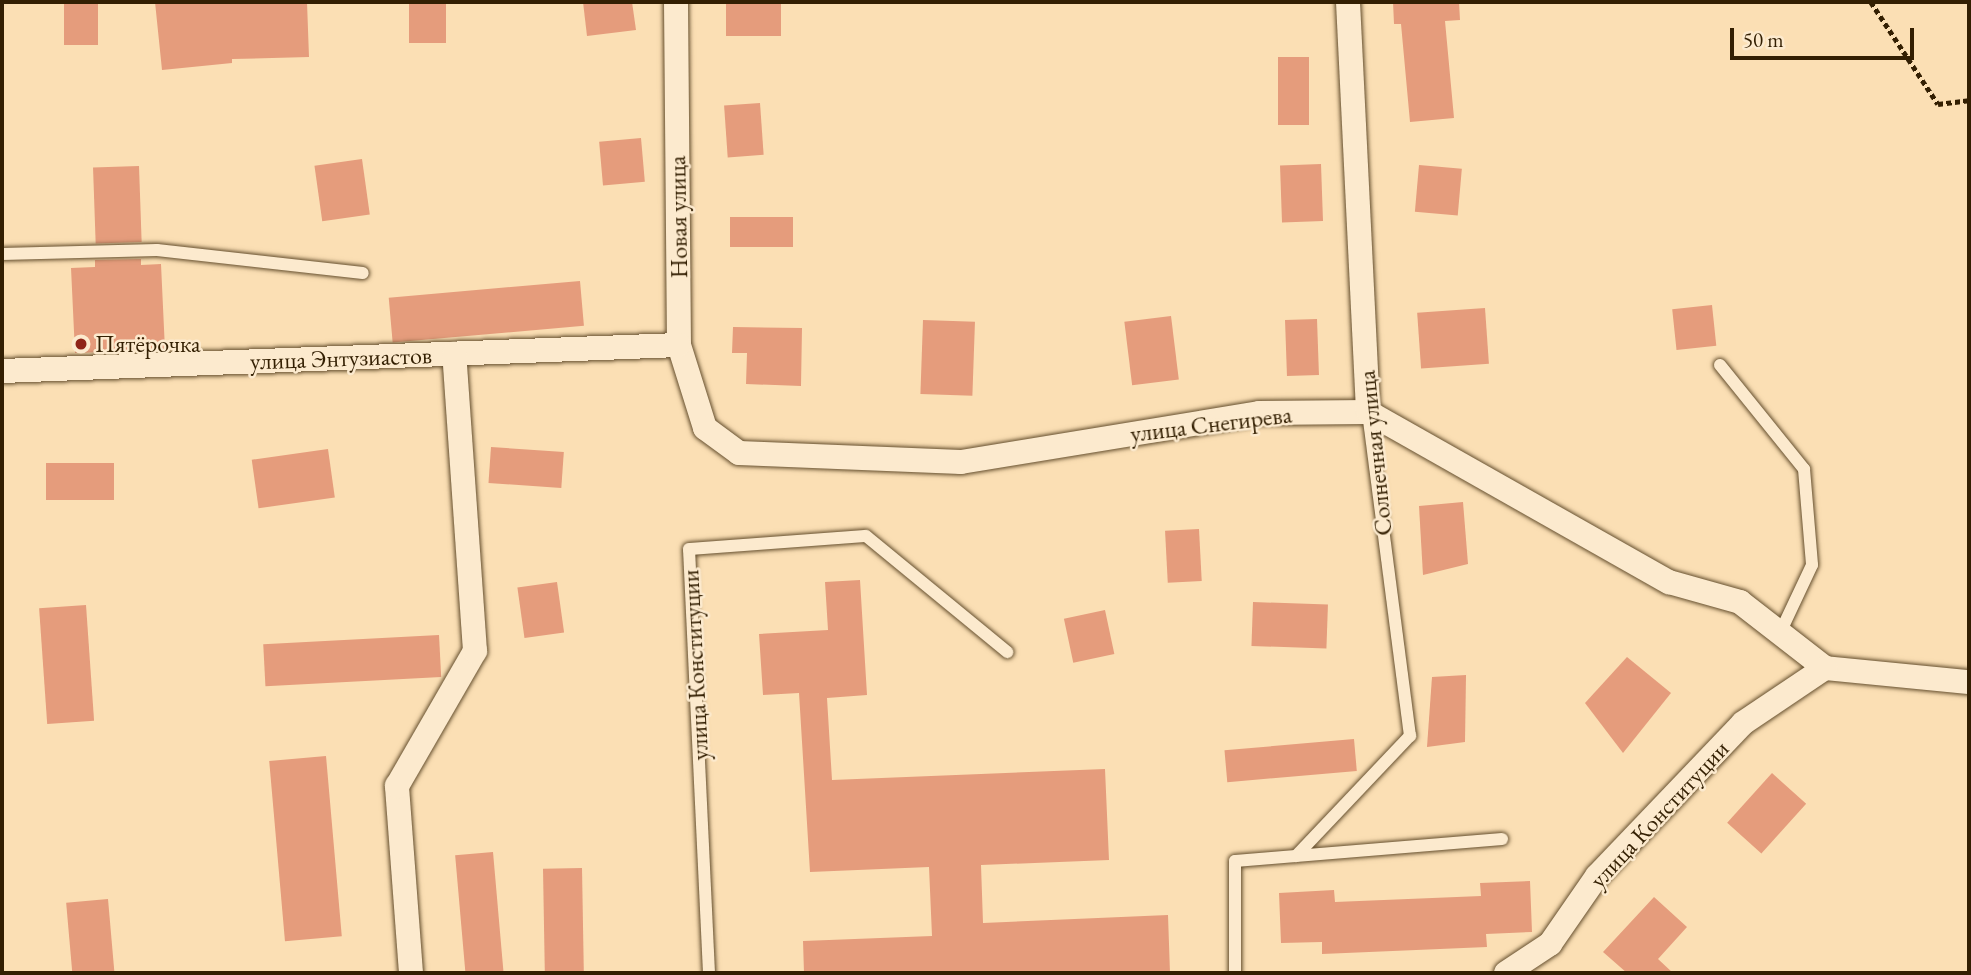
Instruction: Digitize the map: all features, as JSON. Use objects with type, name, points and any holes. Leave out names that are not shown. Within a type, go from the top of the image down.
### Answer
[{"type":"street","name":"Новая улица","points":[[676,2],[680,345],[705,428]]},
{"type":"street","name":"Солнечная улица","points":[[1348,2],[1368,412]]},
{"type":"street","name":"улица Энтузиастов","points":[[2,371],[680,345]]},
{"type":"street","points":[[411,973],[397,786],[475,651],[454,354]]},
{"type":"street","name":"улица Снегирева","points":[[705,428],[739,453],[961,462],[1259,413],[1368,412],[1669,582],[1740,602],[1825,668]]},
{"type":"street","points":[[1825,668],[1969,682]]},
{"type":"street","name":"улица Конституции","points":[[1506,973],[1550,944],[1597,876],[1743,723],[1825,668]]},
{"type":"lane","points":[[2,254],[158,250],[363,274]]},
{"type":"lane","points":[[1720,365],[1804,469],[1812,565],[1780,633]]},
{"type":"lane","name":"Солнечная улица","points":[[1296,856],[1410,736],[1368,412]]},
{"type":"lane","name":"улица Конституции","points":[[709,973],[689,549],[866,536],[1007,652]]},
{"type":"lane","points":[[1235,973],[1235,861],[1502,839]]},
{"type":"path","points":[[1871,2],[1938,104],[1969,100]]},
{"type":"building","points":[[64,2],[98,2],[98,45],[64,45]]},
{"type":"building","points":[[155,2],[307,2],[309,57],[232,59],[232,63],[162,70]]},
{"type":"building","points":[[409,2],[446,2],[446,43],[409,43]]},
{"type":"building","points":[[583,2],[632,2],[636,30],[587,36]]},
{"type":"building","points":[[726,2],[781,2],[781,36],[726,36]]},
{"type":"building","points":[[1393,2],[1459,2],[1460,20],[1445,21],[1454,118],[1410,122],[1401,24],[1394,24]]},
{"type":"building","points":[[1278,57],[1309,57],[1309,125],[1278,125]]},
{"type":"building","points":[[760,103],[764,155],[728,157],[724,106]]},
{"type":"building","points":[[641,138],[645,182],[603,185],[599,142]]},
{"type":"building","points":[[362,159],[370,214],[322,221],[314,166]]},
{"type":"building","points":[[1321,164],[1323,221],[1282,222],[1280,165]]},
{"type":"building","points":[[1419,165],[1462,169],[1458,216],[1415,212]]},
{"type":"building","points":[[139,166],[142,242],[96,244],[93,168]]},
{"type":"building","points":[[730,217],[793,217],[793,247],[730,247]]},
{"type":"building","points":[[141,259],[141,265],[161,264],[165,350],[75,353],[71,268],[95,267],[95,260]]},
{"type":"building","points":[[580,281],[584,326],[393,343],[389,298]]},
{"type":"building","points":[[1712,305],[1716,346],[1677,350],[1672,309]]},
{"type":"building","points":[[1485,308],[1489,364],[1421,369],[1417,313]]},
{"type":"building","points":[[1171,316],[1179,380],[1132,385],[1124,322]]},
{"type":"building","points":[[1317,319],[1319,375],[1287,376],[1285,320]]},
{"type":"building","points":[[923,320],[975,322],[972,396],[920,394]]},
{"type":"building","points":[[733,327],[802,328],[801,386],[746,384],[747,353],[732,353]]},
{"type":"building","points":[[491,447],[564,452],[561,488],[488,483]]},
{"type":"building","points":[[328,449],[335,498],[259,508],[252,460]]},
{"type":"building","points":[[46,463],[114,463],[114,500],[46,500]]},
{"type":"building","points":[[1463,502],[1468,564],[1423,575],[1419,506]]},
{"type":"building","points":[[1199,529],[1202,581],[1168,583],[1165,531]]},
{"type":"building","points":[[860,580],[867,695],[827,698],[832,780],[1105,769],[1109,860],[981,865],[983,923],[1168,915],[1170,973],[804,973],[803,941],[932,936],[929,867],[810,872],[799,693],[763,695],[759,634],[828,630],[825,582]]},
{"type":"building","points":[[557,582],[564,633],[524,638],[517,588]]},
{"type":"building","points":[[1253,602],[1328,605],[1326,649],[1251,646]]},
{"type":"building","points":[[86,605],[94,721],[47,724],[39,608]]},
{"type":"building","points":[[1105,610],[1114,654],[1073,663],[1064,619]]},
{"type":"building","points":[[439,635],[441,677],[265,686],[263,644]]},
{"type":"building","points":[[1627,657],[1671,693],[1623,753],[1585,703]]},
{"type":"building","points":[[1466,675],[1465,742],[1427,747],[1432,677]]},
{"type":"building","points":[[1354,739],[1357,771],[1227,782],[1224,750]]},
{"type":"building","points":[[326,756],[342,936],[285,941],[269,761]]},
{"type":"building","points":[[1772,773],[1806,804],[1761,854],[1727,823]]},
{"type":"building","points":[[493,852],[504,973],[465,973],[455,855]]},
{"type":"building","points":[[582,868],[584,973],[545,973],[543,869]]},
{"type":"building","points":[[1530,881],[1532,932],[1486,934],[1487,947],[1322,954],[1322,942],[1281,943],[1279,893],[1334,890],[1335,902],[1481,896],[1480,883]]},
{"type":"building","points":[[1654,897],[1687,927],[1658,959],[1673,973],[1627,973],[1603,952]]},
{"type":"building","points":[[108,899],[114,973],[72,973],[66,903]]},
{"type":"place","name":"Пятёрочка","points":[[81,344]]}]
